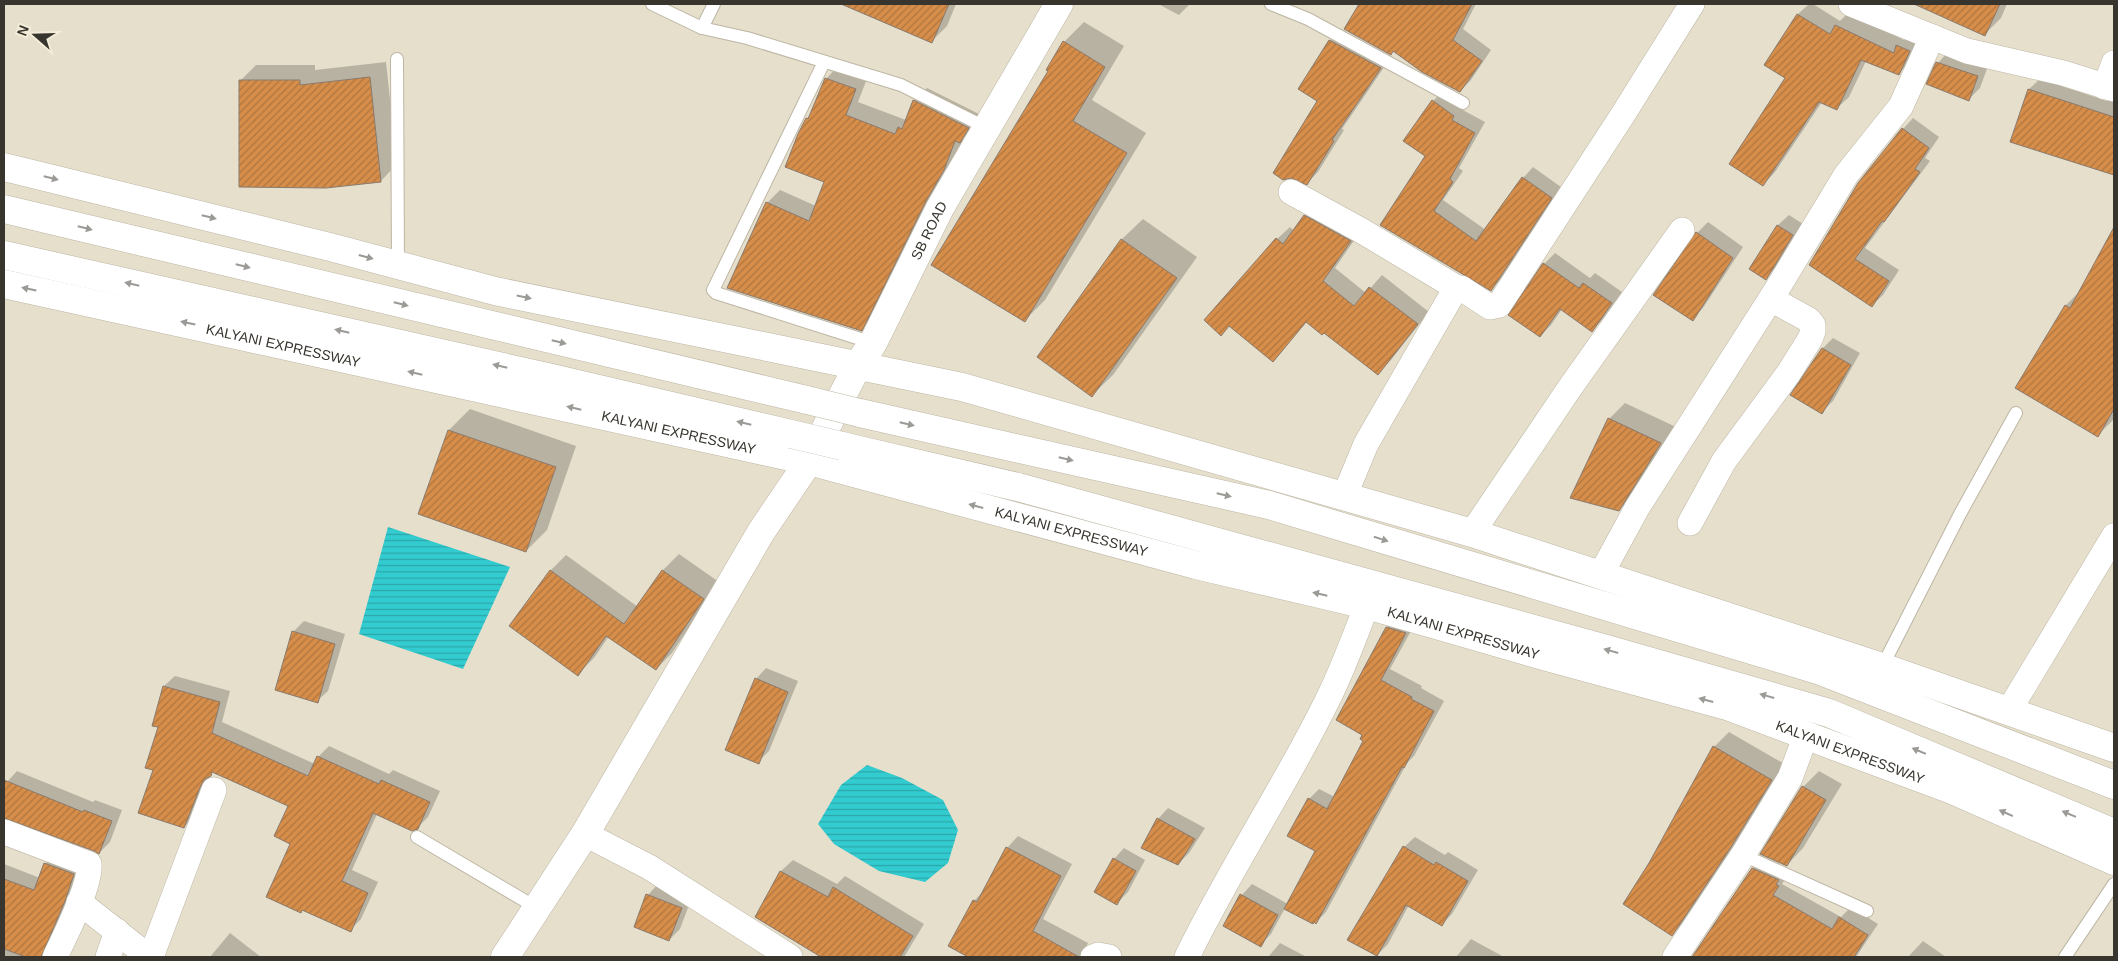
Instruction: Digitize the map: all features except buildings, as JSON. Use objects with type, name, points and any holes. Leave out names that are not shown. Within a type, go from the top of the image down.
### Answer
[{"type":"main road","name":"SB ROAD","points":[[505,957],[585,834],[761,532],[809,461],[858,365],[873,343],[940,208],[1059,4]]},
{"type":"main road","points":[[4,166],[495,291],[962,387],[1472,533],[1882,667],[2114,748]]},
{"type":"main road","points":[[4,209],[660,367],[1279,508],[1818,670],[2114,785]]},
{"type":"main road","points":[[4,255],[547,377],[1018,487],[1610,650],[1829,714],[2114,833]]},
{"type":"main road","name":"KALYANI EXPRESSWAY","points":[[4,284],[809,461],[1196,565],[1367,605],[1727,706],[1952,790],[2114,861]]},
{"type":"street","points":[[1291,192],[1362,231],[1457,288],[1462,288],[1490,307],[1499,305],[1617,124],[1692,4]]},
{"type":"street","points":[[1861,5],[1967,51],[2063,73],[2110,88],[2114,63]]},
{"type":"street","points":[[1601,574],[1637,508],[1771,299],[1846,175],[1901,106],[1932,37]]},
{"type":"street","points":[[1472,533],[1569,389],[1682,230]]},
{"type":"street","points":[[1344,497],[1366,444],[1457,288]]},
{"type":"street","points":[[1690,523],[1724,461],[1788,374],[1810,339],[1813,325],[1809,320],[1771,299]]},
{"type":"street","points":[[2008,712],[2114,536]]},
{"type":"street","points":[[1188,957],[1216,900],[1260,826],[1326,702],[1367,605]]},
{"type":"street","points":[[1675,957],[1743,855],[1790,778],[1806,735]]},
{"type":"street","points":[[79,902],[150,957],[214,790]]},
{"type":"street","points":[[4,832],[89,864],[90,871],[56,957]]},
{"type":"street","points":[[585,834],[649,867],[790,957]]},
{"type":"street","points":[[108,957],[117,931]]},
{"type":"street","points":[[1093,957],[1098,955],[1109,957]]},
{"type":"lane","points":[[652,4],[702,28],[746,38],[901,85],[987,128]]},
{"type":"lane","points":[[702,28],[714,4]]},
{"type":"lane","points":[[1271,4],[1308,19],[1463,104]]},
{"type":"lane","points":[[396,59],[398,265]]},
{"type":"lane","points":[[824,62],[713,290],[716,293],[873,343]]},
{"type":"lane","points":[[1882,667],[1960,514],[2016,413]]},
{"type":"lane","points":[[417,837],[537,908]]},
{"type":"lane","points":[[1743,855],[1866,911]]},
{"type":"lane","points":[[2065,957],[2114,884]]},
{"type":"water","points":[[388,527],[510,567],[463,669],[359,634]]},
{"type":"water","points":[[867,765],[902,778],[943,800],[958,830],[948,863],[925,882],[879,871],[834,844],[818,824],[841,785]]}]
